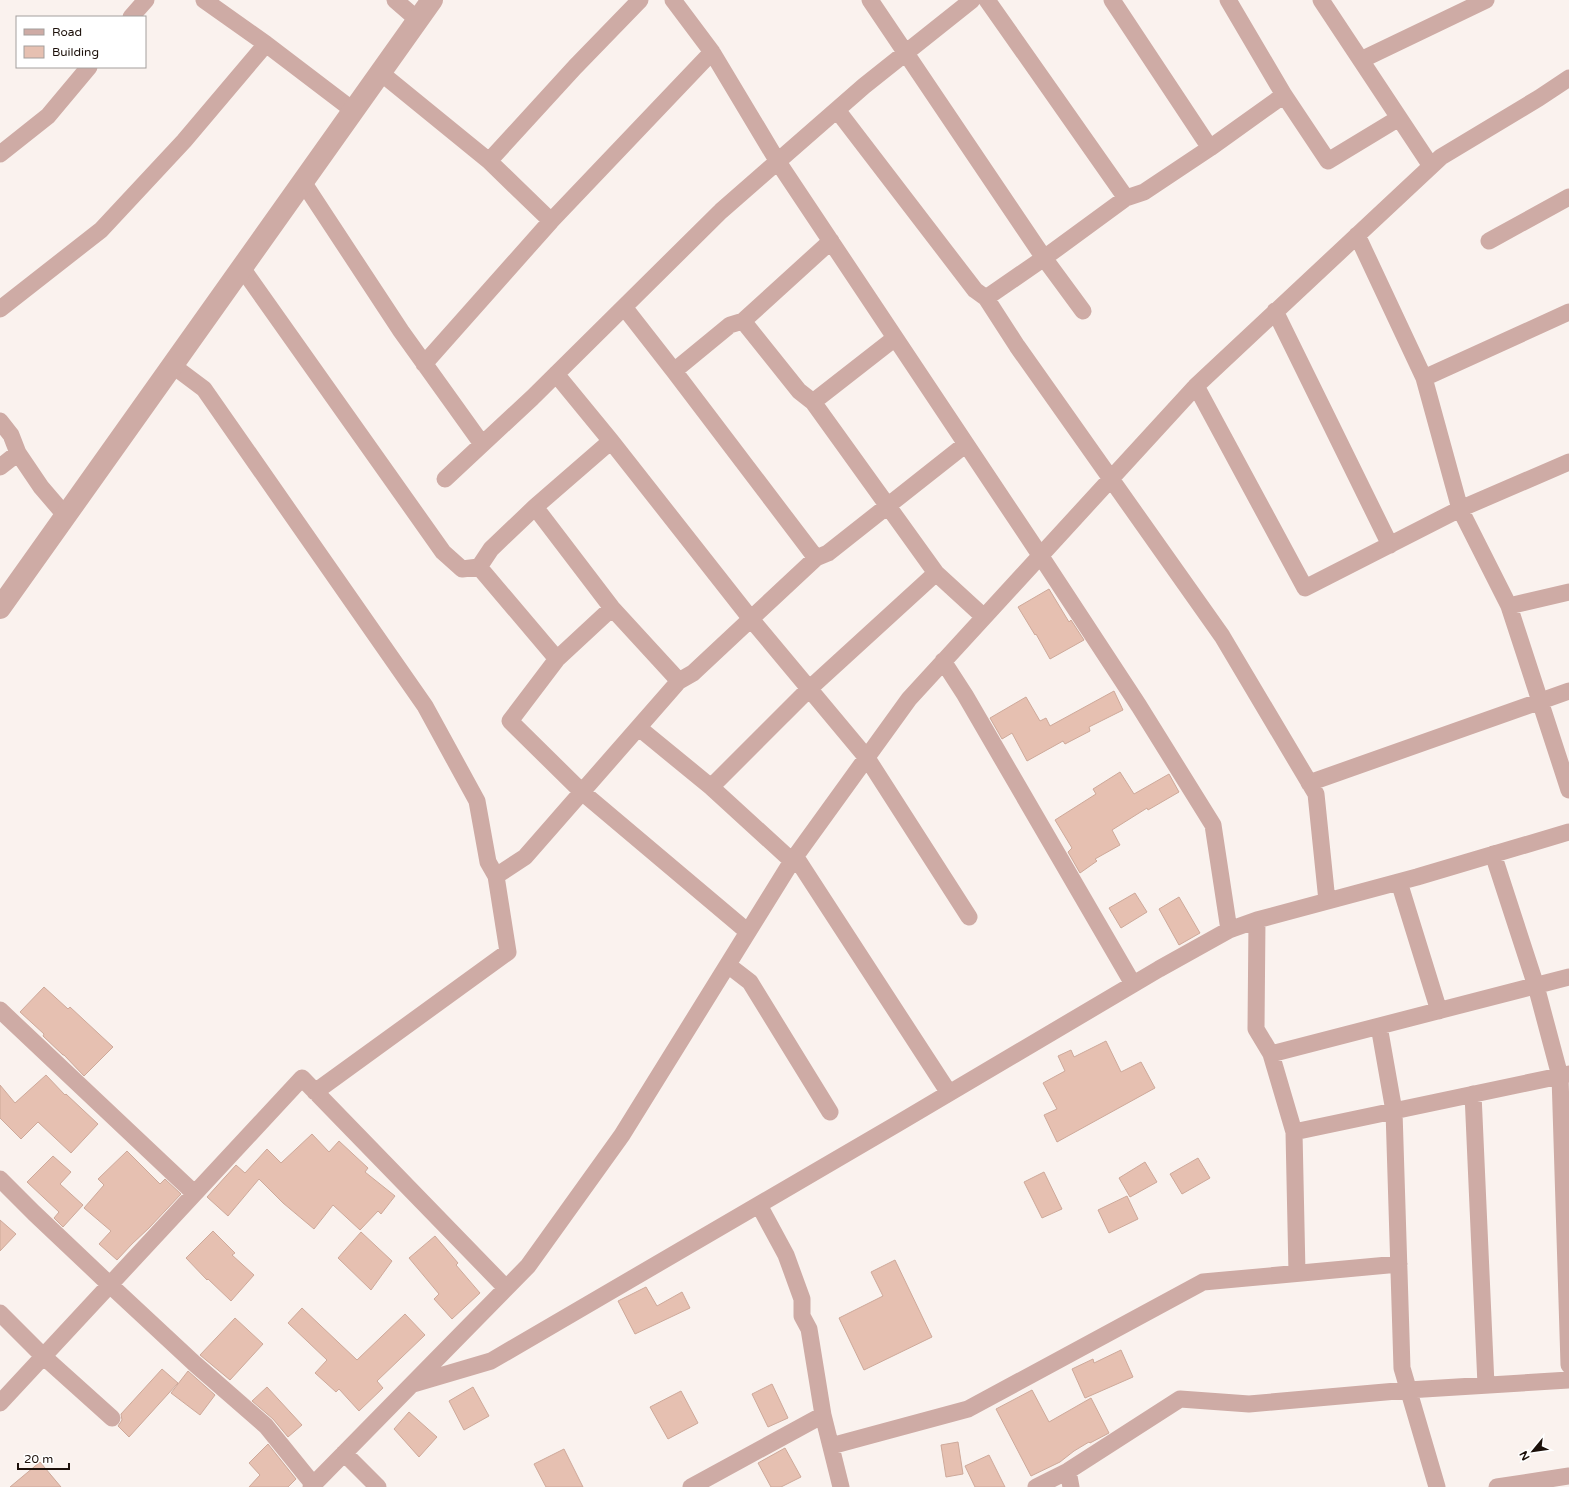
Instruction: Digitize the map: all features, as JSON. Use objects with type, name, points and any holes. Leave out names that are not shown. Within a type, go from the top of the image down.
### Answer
[{"type":"street","points":[[132,16],[146,0]]},
{"type":"street","points":[[204,0],[266,44],[354,111]]},
{"type":"street","points":[[395,0],[418,20]]},
{"type":"street","points":[[0,608],[432,0]]},
{"type":"street","points":[[489,161],[575,67],[640,0]]},
{"type":"street","points":[[673,0],[712,52],[778,162],[1040,555],[1139,706],[1213,825],[1229,930]]},
{"type":"street","points":[[870,0],[1044,258],[1083,311]]},
{"type":"street","points":[[445,479],[556,374],[721,212],[837,110],[972,0]]},
{"type":"street","points":[[987,0],[1126,198]]},
{"type":"street","points":[[1228,0],[1284,96],[1328,161],[1399,118]]},
{"type":"street","points":[[1322,0],[1431,166]]},
{"type":"street","points":[[1361,60],[1486,0]]},
{"type":"street","points":[[1114,1],[1210,148]]},
{"type":"street","points":[[0,309],[101,230],[184,141],[266,44]]},
{"type":"street","points":[[424,364],[550,221],[712,52]]},
{"type":"street","points":[[0,154],[48,116],[88,68]]},
{"type":"street","points":[[380,73],[489,161],[550,221]]},
{"type":"street","points":[[0,1179],[34,1213],[195,1364],[266,1426],[312,1486],[528,1266],[622,1135],[794,859],[909,699],[1196,386],[1275,311],[1441,157],[1539,98],[1569,78]]},
{"type":"street","points":[[986,298],[1126,198],[1144,192],[1284,96]]},
{"type":"street","points":[[837,110],[975,290],[986,298],[1017,346],[1222,636],[1316,794],[1327,901]]},
{"type":"street","points":[[304,182],[401,331],[482,444]]},
{"type":"street","points":[[1490,241],[1569,197]]},
{"type":"street","points":[[1357,235],[1424,378],[1460,509],[1509,606],[1569,790]]},
{"type":"street","points":[[674,371],[730,325],[743,321],[831,241]]},
{"type":"street","points":[[242,268],[442,552],[462,569],[479,567]]},
{"type":"street","points":[[624,307],[816,558]]},
{"type":"street","points":[[1275,311],[1390,545]]},
{"type":"street","points":[[1424,378],[1569,312]]},
{"type":"street","points":[[743,321],[799,391],[813,402],[936,573],[984,617]]},
{"type":"street","points":[[813,402],[895,338]]},
{"type":"street","points":[[172,365],[204,389],[425,706],[477,801],[488,862],[496,876],[508,952],[315,1092]]},
{"type":"street","points":[[556,374],[611,441],[751,619],[867,758],[969,917]]},
{"type":"street","points":[[1196,386],[1305,588],[1460,509],[1569,462]]},
{"type":"street","points":[[0,421],[11,435],[18,453],[41,487],[65,515]]},
{"type":"street","points":[[479,567],[491,548],[535,507],[611,441]]},
{"type":"street","points":[[496,876],[525,857],[679,681],[693,673],[816,558],[828,553],[966,444]]},
{"type":"street","points":[[0,467],[18,453]]},
{"type":"street","points":[[535,507],[612,608],[679,681]]},
{"type":"street","points":[[479,567],[557,659]]},
{"type":"street","points":[[711,787],[809,689],[936,573]]},
{"type":"street","points":[[1509,606],[1569,592]]},
{"type":"street","points":[[612,608],[557,659],[510,721],[582,792],[748,932]]},
{"type":"street","points":[[943,661],[966,695],[1133,984]]},
{"type":"street","points":[[1309,783],[1569,691]]},
{"type":"street","points":[[639,728],[711,787],[794,859],[949,1093]]},
{"type":"street","points":[[411,1385],[491,1361],[1133,984],[1229,930],[1257,920],[1399,882],[1569,832]]},
{"type":"street","points":[[1493,854],[1565,1075],[1569,1365]]},
{"type":"street","points":[[1399,882],[1439,1011]]},
{"type":"street","points":[[1257,920],[1256,1029],[1272,1054],[1294,1132],[1297,1273]]},
{"type":"street","points":[[728,965],[750,982],[830,1112]]},
{"type":"street","points":[[1272,1054],[1569,977]]},
{"type":"street","points":[[0,1010],[194,1193]]},
{"type":"street","points":[[1379,1026],[1394,1111],[1402,1368],[1437,1487]]},
{"type":"street","points":[[1294,1132],[1565,1075]]},
{"type":"street","points":[[0,1403],[302,1078],[506,1288]]},
{"type":"street","points":[[1473,1094],[1486,1386]]},
{"type":"street","points":[[759,1205],[786,1254],[802,1299],[802,1316],[809,1329],[823,1415],[841,1487]]},
{"type":"street","points":[[831,1446],[968,1409],[1203,1282],[1399,1264]]},
{"type":"street","points":[[0,1313],[43,1356],[112,1418]]},
{"type":"street","points":[[1036,1487],[1069,1479],[1180,1399],[1249,1404],[1408,1390],[1569,1380]]},
{"type":"street","points":[[691,1487],[823,1415]]},
{"type":"street","points":[[344,1453],[378,1487]]},
{"type":"street","points":[[1497,1487],[1569,1476]]},
{"type":"building","points":[[1049,589],[1069,622],[1071,620],[1084,640],[1050,659],[1018,607]]},
{"type":"building","points":[[1114,691],[1123,710],[1089,727],[1090,731],[1065,744],[1063,741],[1027,761],[1012,733],[1002,739],[990,718],[1026,697],[1040,721],[1046,718],[1050,726]]},
{"type":"building","points":[[1120,772],[1134,794],[1169,774],[1179,792],[1148,810],[1147,808],[1112,830],[1120,845],[1095,859],[1097,861],[1080,873],[1068,852],[1072,848],[1055,820],[1096,794],[1093,789]]},
{"type":"building","points":[[1135,893],[1147,912],[1121,928],[1109,908]]},
{"type":"building","points":[[1179,897],[1200,933],[1179,945],[1159,909]]},
{"type":"building","points":[[44,987],[68,1009],[70,1007],[113,1047],[84,1076],[43,1036],[44,1034],[20,1012]]},
{"type":"building","points":[[1106,1041],[1121,1072],[1141,1062],[1155,1088],[1057,1142],[1044,1115],[1057,1109],[1043,1083],[1065,1071],[1058,1056],[1071,1050],[1074,1057]]},
{"type":"building","points":[[46,1075],[65,1095],[66,1094],[98,1124],[71,1153],[38,1122],[21,1139],[0,1118],[0,1085],[15,1103]]},
{"type":"building","points":[[312,1134],[329,1152],[339,1141],[368,1168],[365,1172],[395,1196],[381,1214],[378,1211],[360,1230],[333,1205],[314,1229],[283,1203],[259,1179],[228,1216],[207,1197],[236,1165],[245,1173],[267,1149],[281,1163]]},
{"type":"building","points":[[127,1151],[160,1184],[165,1179],[181,1194],[117,1260],[99,1244],[111,1231],[84,1208],[104,1185],[98,1179]]},
{"type":"building","points":[[53,1156],[71,1172],[60,1184],[83,1205],[63,1227],[54,1218],[59,1212],[27,1182]]},
{"type":"building","points":[[1198,1158],[1210,1178],[1182,1194],[1170,1174]]},
{"type":"building","points":[[1145,1162],[1157,1182],[1130,1197],[1119,1178]]},
{"type":"building","points":[[1044,1172],[1062,1209],[1042,1218],[1024,1182]]},
{"type":"building","points":[[1127,1196],[1138,1219],[1109,1233],[1098,1210]]},
{"type":"building","points":[[0,1220],[16,1234],[0,1251]]},
{"type":"building","points":[[213,1231],[235,1253],[232,1255],[254,1275],[231,1301],[208,1279],[207,1280],[186,1258]]},
{"type":"building","points":[[361,1232],[392,1261],[371,1290],[338,1258]]},
{"type":"building","points":[[435,1236],[458,1263],[456,1265],[480,1293],[452,1319],[434,1299],[439,1294],[409,1258]]},
{"type":"building","points":[[895,1260],[932,1337],[864,1370],[839,1318],[883,1296],[871,1272]]},
{"type":"building","points":[[646,1287],[657,1306],[682,1292],[690,1308],[635,1334],[618,1301]]},
{"type":"building","points":[[302,1308],[357,1360],[405,1314],[425,1335],[377,1381],[383,1388],[359,1411],[339,1389],[336,1392],[315,1373],[327,1360],[288,1323]]},
{"type":"building","points":[[235,1318],[263,1344],[230,1380],[200,1355]]},
{"type":"building","points":[[1121,1350],[1133,1377],[1085,1398],[1072,1369],[1093,1359],[1094,1363]]},
{"type":"building","points":[[162,1369],[178,1383],[129,1437],[118,1426],[122,1420],[121,1414]]},
{"type":"building","points":[[188,1371],[215,1395],[200,1415],[171,1393]]},
{"type":"building","points":[[772,1384],[788,1418],[768,1427],[752,1394]]},
{"type":"building","points":[[267,1387],[302,1425],[288,1437],[273,1419],[252,1401]]},
{"type":"building","points":[[473,1387],[489,1416],[464,1430],[449,1401]]},
{"type":"building","points":[[1032,1390],[1049,1422],[1091,1398],[1109,1433],[1090,1443],[1089,1442],[1060,1462],[1031,1476],[996,1409]]},
{"type":"building","points":[[681,1391],[698,1423],[668,1439],[650,1407]]},
{"type":"building","points":[[409,1412],[437,1437],[419,1457],[394,1429]]},
{"type":"building","points":[[958,1442],[963,1474],[946,1477],[941,1445]]},
{"type":"building","points":[[268,1444],[296,1479],[288,1487],[249,1487],[260,1475],[249,1463]]},
{"type":"building","points":[[785,1448],[801,1477],[781,1487],[771,1487],[758,1463]]},
{"type":"building","points":[[564,1449],[583,1487],[546,1487],[534,1464]]},
{"type":"building","points":[[989,1455],[1005,1487],[975,1487],[965,1466]]},
{"type":"building","points":[[40,1462],[61,1487],[10,1487]]}]
